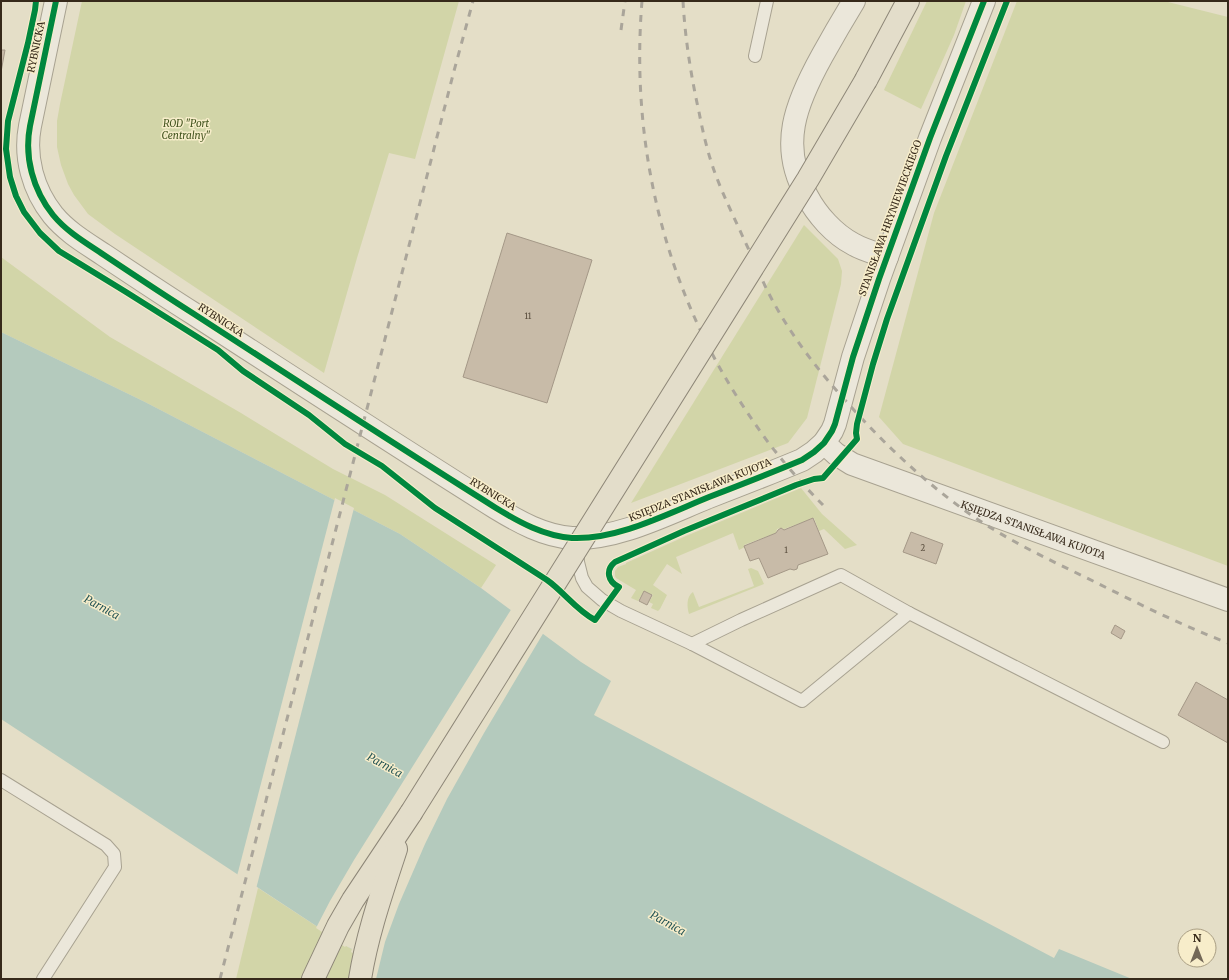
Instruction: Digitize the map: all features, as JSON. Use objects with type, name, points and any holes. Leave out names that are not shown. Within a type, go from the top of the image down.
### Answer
[{"type":"main road","points":[[313,979],[338,926],[353,900],[411,813],[804,186],[866,80],[908,1]]},
{"type":"main road","points":[[360,979],[378,906],[398,845],[411,813]]},
{"type":"street","name":"RYBNICKA","points":[[56,1],[30,126],[28,144],[30,168],[37,188],[44,203],[59,222],[72,233],[140,279],[491,505],[520,522],[538,530],[554,535],[577,538]]},
{"type":"street","name":"STANISŁAWA HRYNIEWIECKIEGO","points":[[854,1],[806,87],[796,111],[793,127],[792,152],[795,170],[801,186],[809,201],[824,220],[838,234],[852,244],[887,257]]},
{"type":"street","name":"STANISŁAWA HRYNIEWIECKIEGO","points":[[824,443],[832,431],[836,421],[866,317],[930,138],[984,1]]},
{"type":"street","name":"KSIĘDZA STANISŁAWA KUJOTA","points":[[577,538],[605,535],[644,523],[798,461],[814,452],[824,443],[836,454],[852,464],[1228,600]]},
{"type":"lane","points":[[755,56],[767,1]]},
{"type":"lane","points":[[577,538],[580,574],[584,583],[602,600],[621,611],[692,644],[802,701],[909,613]]},
{"type":"lane","points":[[692,644],[841,575],[909,613],[1163,742]]},
{"type":"lane","points":[[1,780],[106,845],[114,854],[115,867],[43,979]]},
{"type":"green space","name":"ROD \"Port Centralny\"","points":[[82,1],[459,1],[415,159],[389,153],[324,373],[115,234],[88,214],[74,195],[61,165],[57,147],[57,121]]},
{"type":"green space","points":[[927,1],[966,1],[954,35],[921,109],[884,90]]},
{"type":"green space","points":[[1017,1],[1164,1],[1228,17],[1228,566],[903,444],[879,417],[934,213]]},
{"type":"green space","points":[[804,225],[838,259],[842,271],[841,284],[807,418],[788,443],[631,503]]},
{"type":"green space","points":[[1,257],[110,337],[241,413],[333,469],[385,495],[496,565],[481,588],[400,534],[145,402],[1,332]]},
{"type":"green space","points":[[801,488],[822,514],[857,545],[845,549],[824,529],[819,531],[814,518],[784,529],[777,529],[776,533],[744,545],[745,547],[739,550],[733,533],[676,557],[682,574],[667,564],[653,585],[667,595],[658,611],[651,608],[653,604],[649,602],[653,595],[644,591],[638,601],[631,598],[636,590],[615,576],[615,571],[618,567],[626,563]]},
{"type":"green space","points":[[751,568],[758,571],[764,584],[689,614],[688,599],[693,592],[699,607],[754,586],[748,569]]},
{"type":"green space","points":[[258,888],[365,958],[355,979],[236,979]]},
{"type":"water","name":"Parnica","points":[[1,332],[145,402],[400,534],[481,588],[581,662],[611,681],[594,715],[1054,958],[1059,949],[1132,979],[355,979],[365,958],[1,719]]},
{"type":"pier","points":[[335,498],[354,508],[256,889],[237,876]]},
{"type":"pier","points":[[512,608],[544,632],[484,733],[447,799],[425,844],[399,904],[385,942],[376,979],[353,979],[362,959],[351,952],[352,949],[346,946],[345,947],[316,928],[354,860]]},
{"type":"building","points":[[1,50],[5,50],[1,72]]},
{"type":"building","points":[[507,233],[592,260],[547,403],[463,377]]},
{"type":"building","points":[[813,518],[828,554],[798,565],[797,569],[790,569],[768,578],[759,558],[750,561],[744,546],[776,533],[781,528],[784,530]]},
{"type":"building","points":[[911,532],[943,544],[936,564],[903,552]]},
{"type":"building","points":[[644,591],[652,595],[647,605],[639,601]]},
{"type":"building","points":[[1115,625],[1125,631],[1121,639],[1111,633]]},
{"type":"building","points":[[1196,682],[1228,700],[1228,743],[1178,715]]},
{"type":"railway","points":[[220,979],[473,1]]},
{"type":"railway","points":[[621,30],[625,1]]},
{"type":"railway","points":[[642,1],[640,55],[642,109],[648,162],[659,215],[675,267],[694,317],[718,366],[764,437],[798,479],[823,505]]},
{"type":"railway","points":[[683,1],[693,85],[712,166],[762,279],[782,318],[798,342],[834,388],[905,462],[938,490],[974,517],[1002,535],[1032,551],[1143,606],[1228,643]]},
{"type":"cycle path","points":[[36,1],[28,43],[8,121],[6,149],[10,177],[16,196],[24,212],[40,233],[59,251],[218,350],[243,371],[309,415],[345,444],[382,466],[435,508],[547,580],[576,606],[595,620],[619,587],[612,582],[609,576],[610,569],[615,562],[684,531],[796,485],[814,479],[823,478],[857,439],[857,424],[887,319],[946,156],[1007,1]]},
{"type":"cycle path","points":[[56,1],[30,126],[28,149],[29,161],[35,184],[46,205],[58,221],[84,242],[160,292],[496,508],[532,528],[562,537],[572,538],[589,538],[606,535],[642,525],[802,460],[824,443],[835,424],[853,357],[879,279],[930,138],[984,1]]}]
